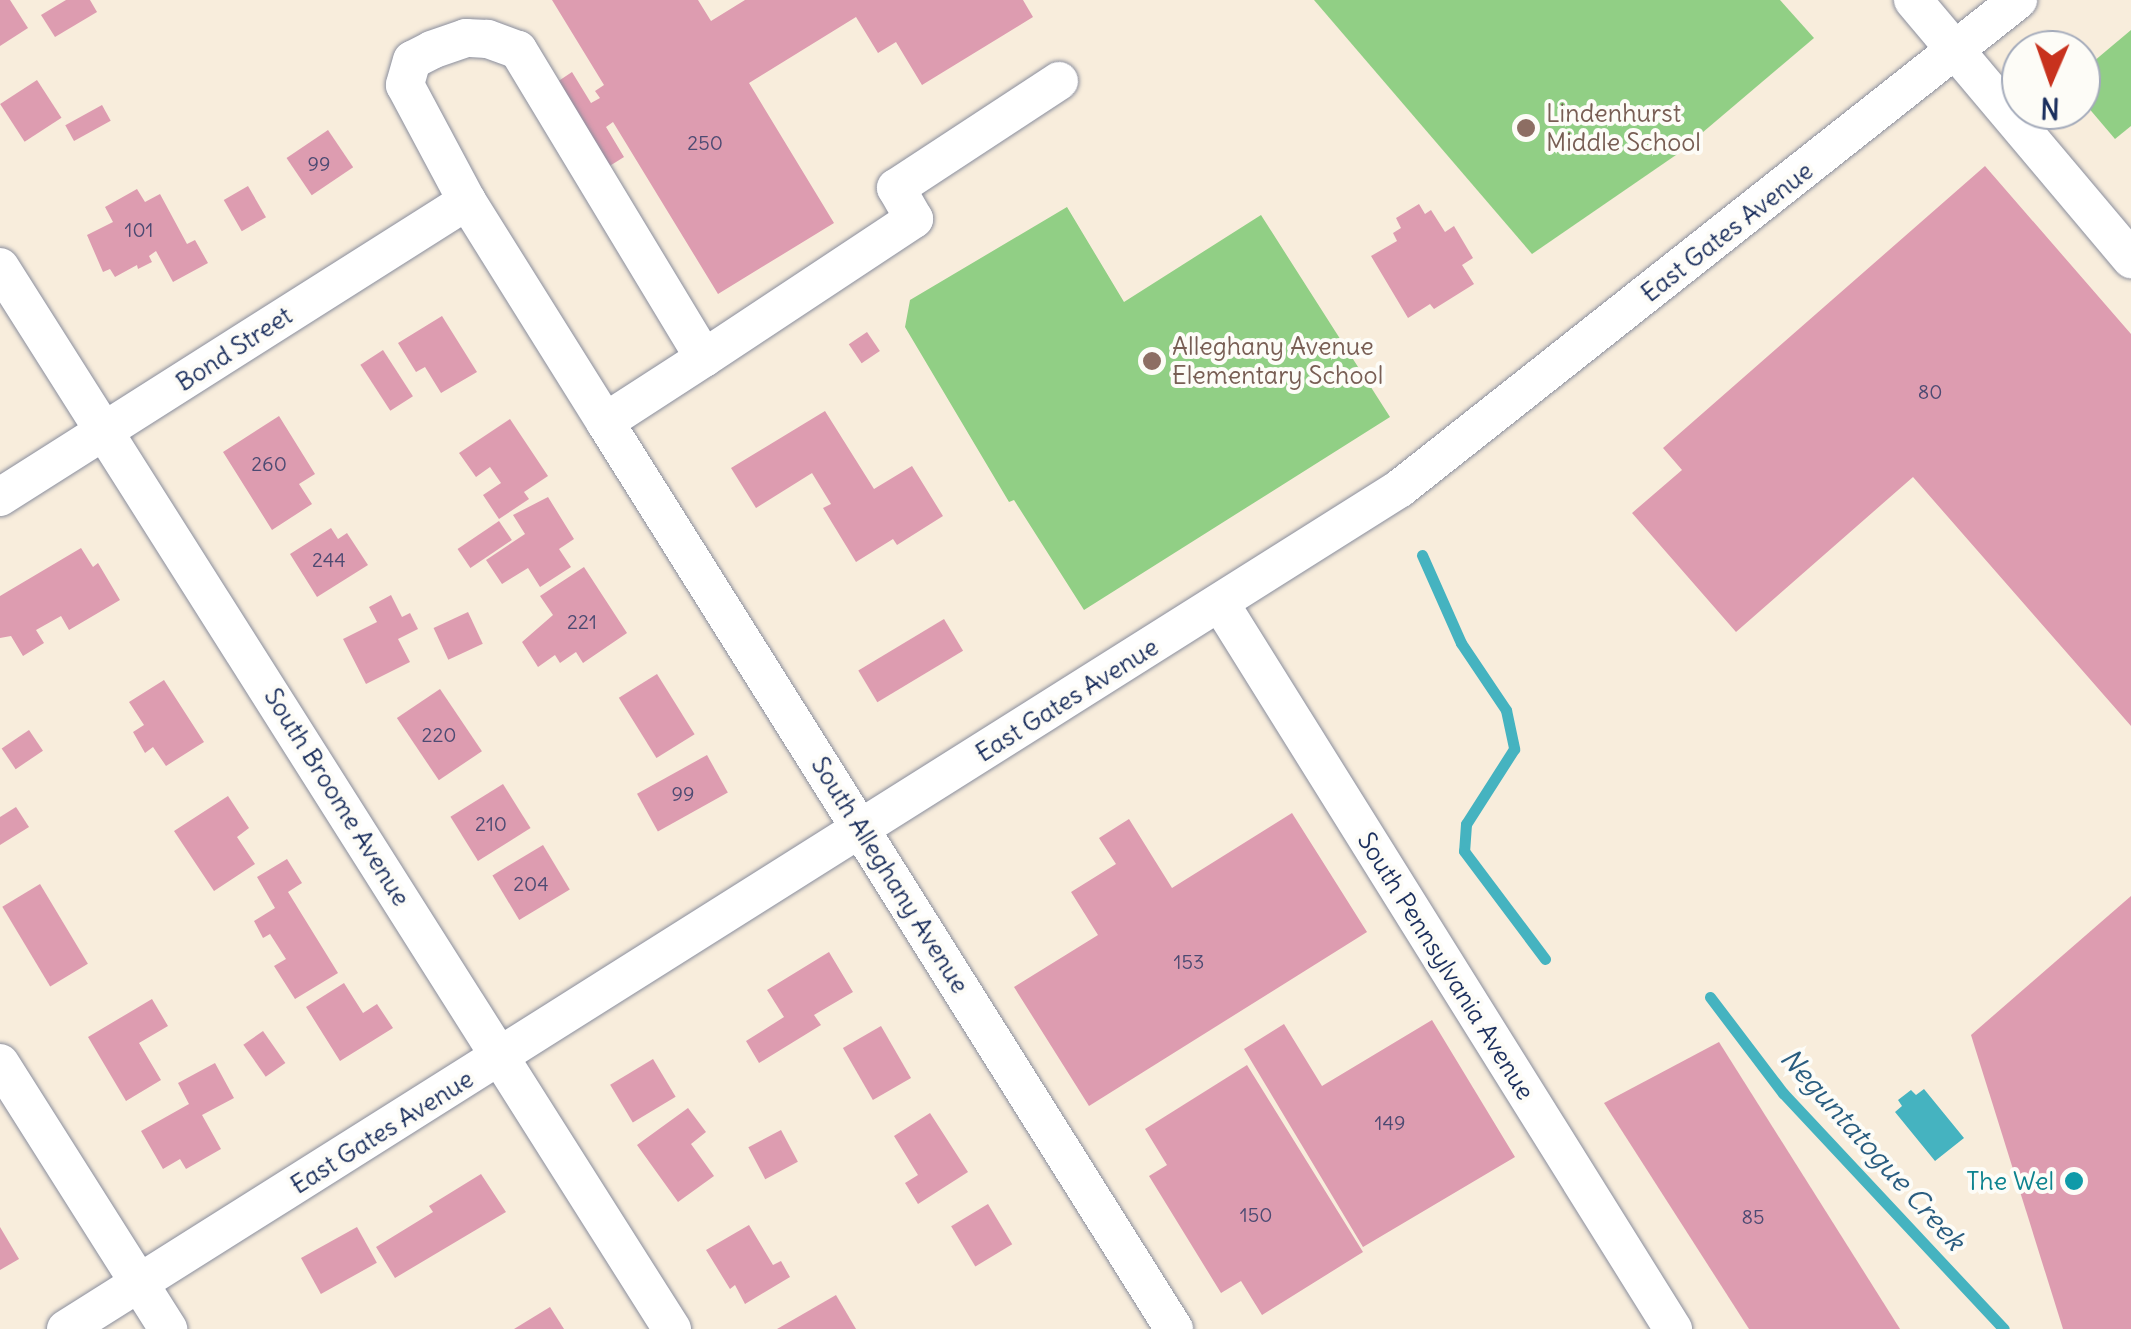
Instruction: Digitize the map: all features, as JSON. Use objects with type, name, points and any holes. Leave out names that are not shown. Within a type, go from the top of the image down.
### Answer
[{"type":"street","points":[[1913,0],[2131,259]]},
{"type":"street","name":"East Gates Avenue","points":[[66,1329],[1399,489],[2018,0]]},
{"type":"street","name":"South Alleghany Avenue","points":[[704,358],[518,50],[487,39],[466,38],[412,60],[405,85],[467,200],[1174,1329]]},
{"type":"street","points":[[605,422],[914,219],[896,188],[1059,81]]},
{"type":"street","name":"Bond Street","points":[[0,497],[467,200]]},
{"type":"street","name":"South Broome Avenue","points":[[0,267],[672,1329]]},
{"type":"street","name":"South Pennsylvania Avenue","points":[[1220,602],[1673,1329]]},
{"type":"street","points":[[0,1063],[168,1329]]},
{"type":"green space","points":[[1314,0],[1780,0],[1814,38],[1676,155],[1532,254]]},
{"type":"green space","points":[[2131,30],[2131,126],[2115,139],[2101,123],[2101,55]]},
{"type":"green space","points":[[1067,207],[1124,302],[1261,215],[1390,417],[1084,610],[1014,500],[1009,502],[905,327],[910,300]]},
{"type":"water","points":[[1924,1089],[1964,1138],[1935,1161],[1895,1112],[1902,1106],[1898,1100],[1911,1090],[1916,1095]]},
{"type":"building","points":[[0,0],[10,0],[28,28],[0,46]]},
{"type":"building","points":[[66,0],[90,0],[97,12],[55,37],[41,15]]},
{"type":"building","points":[[552,0],[698,0],[711,21],[745,0],[1023,0],[1033,17],[922,85],[896,42],[878,53],[856,17],[749,83],[834,223],[718,294],[613,122],[606,127],[624,157],[608,167],[557,82],[572,72],[591,103],[600,98],[595,91],[604,85]]},
{"type":"building","points":[[37,80],[62,118],[25,142],[0,104]]},
{"type":"building","points":[[102,105],[111,121],[74,141],[65,125]]},
{"type":"building","points":[[328,130],[353,167],[312,195],[287,158]]},
{"type":"building","points":[[1985,166],[2131,334],[2131,726],[1913,477],[1736,632],[1632,513],[1682,470],[1663,448]]},
{"type":"building","points":[[248,186],[266,217],[242,231],[224,200]]},
{"type":"building","points":[[137,189],[145,202],[160,194],[187,244],[195,240],[208,263],[173,282],[156,251],[149,256],[152,262],[138,269],[137,265],[115,277],[110,269],[103,272],[87,235],[113,222],[105,207]]},
{"type":"building","points":[[1419,204],[1425,214],[1431,210],[1445,232],[1454,226],[1473,258],[1462,265],[1474,284],[1434,309],[1430,304],[1408,318],[1371,256],[1397,241],[1393,233],[1401,228],[1396,218]]},
{"type":"building","points":[[442,316],[477,372],[441,393],[425,367],[416,372],[398,343]]},
{"type":"building","points":[[867,332],[880,351],[862,363],[849,344]]},
{"type":"building","points":[[383,350],[413,396],[390,411],[360,365]]},
{"type":"building","points":[[825,411],[874,489],[912,466],[943,516],[897,545],[893,539],[856,562],[823,508],[831,504],[812,473],[756,508],[731,468]]},
{"type":"building","points":[[279,416],[315,474],[299,484],[312,504],[272,530],[223,452]]},
{"type":"building","points":[[510,419],[548,476],[524,492],[529,499],[499,519],[483,495],[501,483],[490,467],[476,477],[459,453]]},
{"type":"building","points":[[548,497],[574,539],[559,549],[571,567],[540,587],[528,568],[502,584],[486,560],[525,534],[513,515]]},
{"type":"building","points":[[499,521],[512,540],[470,568],[458,549]]},
{"type":"building","points":[[331,528],[338,539],[347,533],[368,565],[317,597],[290,554]]},
{"type":"building","points":[[81,548],[93,567],[98,563],[120,600],[69,630],[61,616],[36,630],[44,643],[23,656],[11,636],[0,638],[0,596]]},
{"type":"building","points":[[584,567],[627,633],[583,663],[576,652],[560,663],[555,655],[538,667],[522,642],[553,615],[540,596]]},
{"type":"building","points":[[391,595],[402,617],[410,613],[418,629],[398,639],[410,662],[366,684],[343,639],[377,622],[369,607]]},
{"type":"building","points":[[468,612],[483,644],[448,660],[434,628]]},
{"type":"building","points":[[944,619],[963,651],[877,702],[858,671]]},
{"type":"building","points":[[657,674],[695,734],[656,758],[619,698]]},
{"type":"building","points":[[164,680],[204,742],[166,766],[153,747],[145,753],[133,732],[144,725],[129,702]]},
{"type":"building","points":[[440,689],[482,751],[439,780],[397,718]]},
{"type":"building","points":[[29,730],[43,751],[16,769],[2,748]]},
{"type":"building","points":[[707,755],[728,793],[658,831],[637,794]]},
{"type":"building","points":[[503,784],[531,828],[478,861],[450,817]]},
{"type":"building","points":[[228,796],[249,828],[237,837],[255,864],[214,891],[174,831]]},
{"type":"building","points":[[16,807],[29,827],[0,845],[0,817]]},
{"type":"building","points":[[1292,813],[1367,932],[1089,1106],[1014,987],[1098,935],[1071,892],[1116,864],[1099,838],[1129,819],[1172,888]]},
{"type":"building","points":[[543,845],[570,890],[519,920],[492,875]]},
{"type":"building","points":[[287,859],[302,883],[288,892],[338,973],[295,999],[274,966],[286,959],[270,934],[263,938],[254,921],[275,908],[257,877]]},
{"type":"building","points":[[40,884],[88,964],[50,986],[2,907]]},
{"type":"building","name":"The Wel","points":[[2131,896],[2131,1329],[2063,1329],[1971,1035]]},
{"type":"building","points":[[829,952],[853,992],[814,1015],[821,1025],[759,1063],[746,1041],[784,1017],[767,990]]},
{"type":"building","points":[[344,983],[363,1013],[377,1004],[393,1028],[340,1061],[306,1007]]},
{"type":"building","points":[[152,999],[168,1026],[139,1043],[161,1080],[126,1101],[88,1037]]},
{"type":"building","points":[[1432,1020],[1515,1157],[1363,1247],[1244,1049],[1284,1024],[1322,1086]]},
{"type":"building","points":[[881,1026],[911,1078],[873,1100],[843,1048]]},
{"type":"building","points":[[263,1031],[285,1063],[266,1077],[243,1045]]},
{"type":"building","points":[[1719,1042],[1900,1329],[1749,1329],[1604,1103]]},
{"type":"building","points":[[653,1059],[676,1097],[633,1122],[610,1085]]},
{"type":"building","points":[[215,1063],[234,1098],[202,1115],[221,1149],[186,1169],[180,1159],[163,1169],[141,1131],[189,1104],[178,1083]]},
{"type":"building","points":[[1247,1065],[1363,1252],[1262,1315],[1241,1281],[1221,1293],[1149,1176],[1167,1165],[1145,1129]]},
{"type":"building","points":[[688,1108],[706,1132],[691,1144],[714,1176],[678,1202],[637,1145]]},
{"type":"building","points":[[930,1113],[968,1172],[918,1204],[905,1183],[918,1175],[894,1136]]},
{"type":"building","points":[[781,1130],[798,1162],[765,1179],[748,1147]]},
{"type":"building","points":[[481,1174],[506,1212],[395,1278],[376,1247],[433,1212],[429,1206]]},
{"type":"building","points":[[988,1204],[1012,1244],[975,1266],[951,1226]]},
{"type":"building","points":[[749,1225],[773,1265],[781,1261],[790,1277],[745,1304],[735,1285],[730,1289],[706,1250]]},
{"type":"building","points":[[0,1227],[19,1259],[0,1270]]},
{"type":"building","points":[[357,1227],[377,1263],[321,1294],[301,1258]]},
{"type":"building","points":[[836,1295],[856,1329],[777,1329]]},
{"type":"building","points":[[550,1307],[564,1329],[514,1329]]},
{"type":"waterway","name":"Neguntatogue Creek","points":[[1422,555],[1461,643],[1506,710],[1514,749],[1466,824],[1464,851],[1545,959]]},
{"type":"waterway","name":"Neguntatogue Creek","points":[[1710,997],[1783,1093],[2004,1329]]},
{"type":"place","name":"Lindenhurst Middle School","points":[[1526,128]]},
{"type":"place","name":"Alleghany Avenue Elementary School","points":[[1152,361]]},
{"type":"place","name":"The Wel","points":[[2074,1181]]}]
